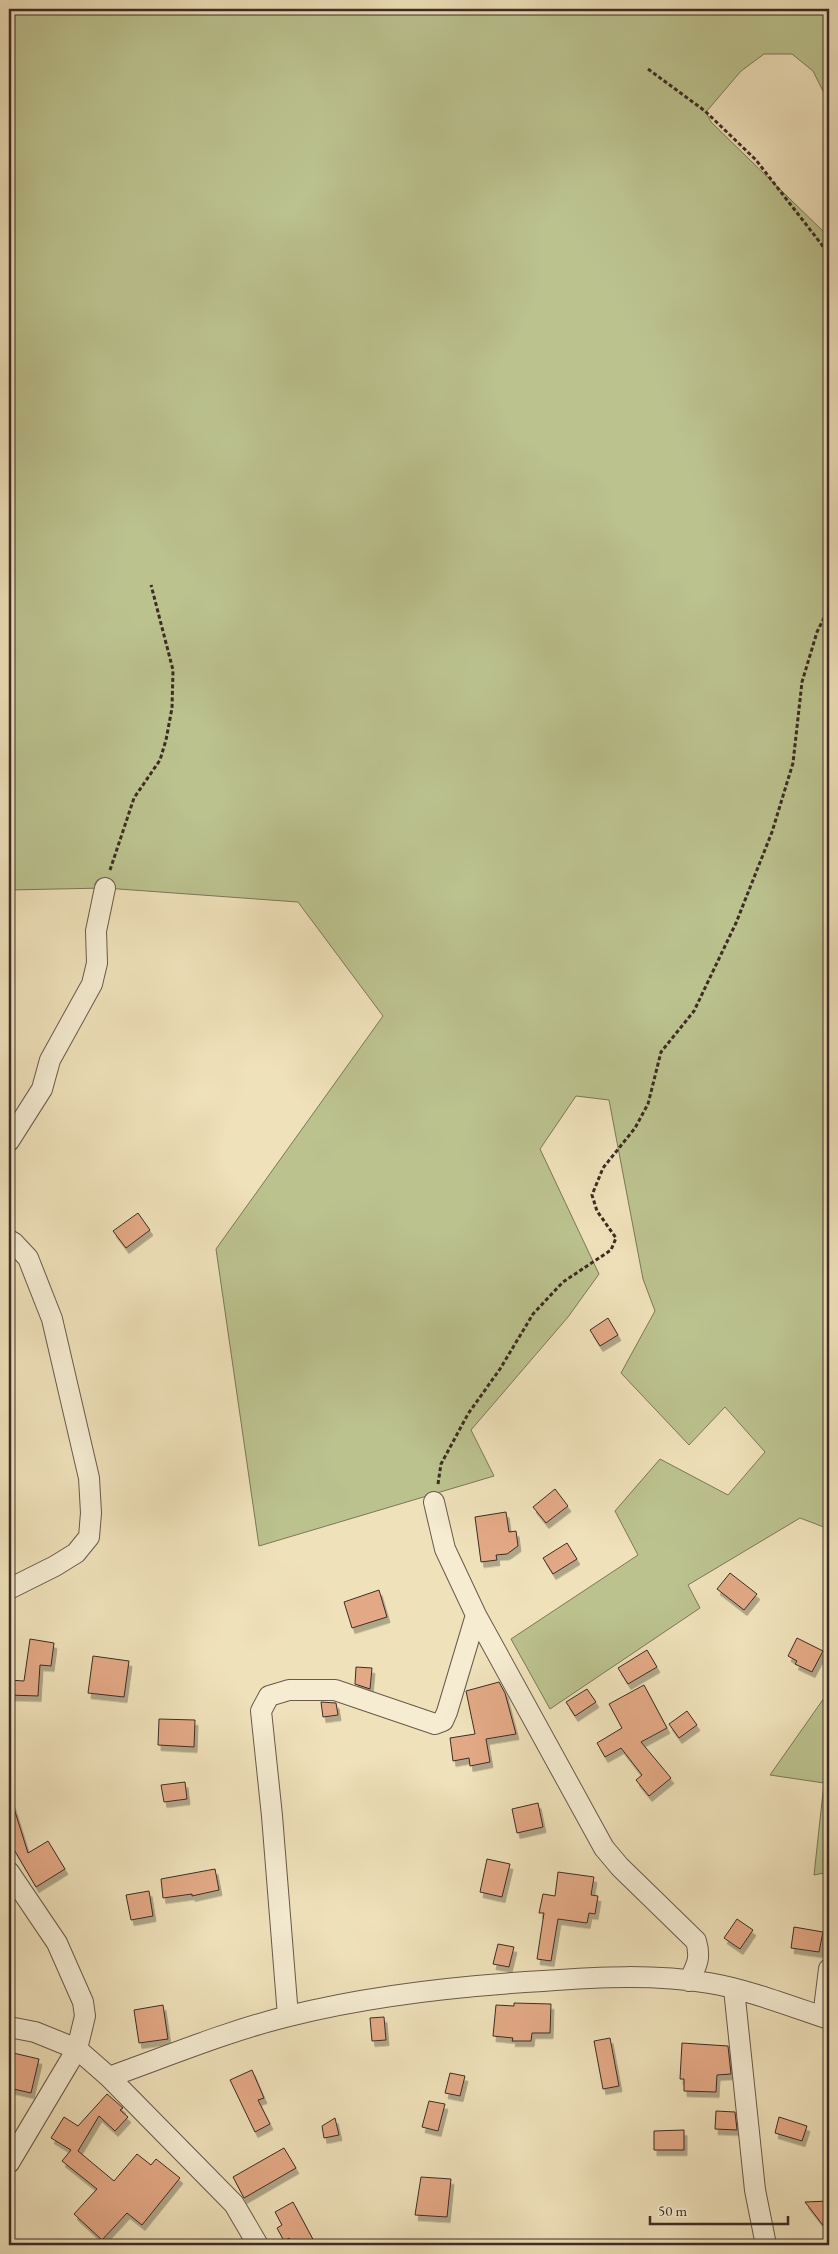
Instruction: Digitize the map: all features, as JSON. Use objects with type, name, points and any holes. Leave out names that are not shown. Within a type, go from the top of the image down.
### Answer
[{"type":"street","points":[[9,1141],[42,1089],[50,1060],[92,984],[97,963],[96,931],[104,888]]},
{"type":"street","points":[[9,1240],[28,1258],[52,1319],[89,1478],[91,1513],[89,1537],[76,1553],[55,1566],[9,1589]]},
{"type":"street","points":[[434,1502],[445,1549],[476,1615],[604,1848],[620,1867],[696,1941],[699,1953],[696,1966],[689,1981]]},
{"type":"street","points":[[288,2016],[272,1816],[260,1711],[269,1696],[289,1690],[335,1690],[435,1724],[442,1721],[447,1712],[476,1615]]},
{"type":"street","points":[[9,1872],[57,1943],[83,2002],[85,2016],[77,2050],[9,2163]]},
{"type":"street","points":[[110,2077],[288,2016],[387,1995],[472,1985],[576,1979],[655,1978],[711,1983],[826,2018],[829,1969]]},
{"type":"street","points":[[734,1990],[755,2190],[766,2245]]},
{"type":"street","points":[[9,2026],[35,2032],[77,2050],[110,2077],[234,2204],[258,2245]]},
{"type":"path","points":[[648,69],[705,111],[756,160],[829,254]]},
{"type":"path","points":[[104,888],[134,798],[160,760],[172,708],[173,670],[151,586]]},
{"type":"path","points":[[434,1502],[441,1464],[468,1414],[500,1369],[533,1314],[563,1282],[611,1250],[616,1238],[597,1211],[592,1195],[603,1168],[635,1128],[648,1104],[661,1052],[694,1011],[736,923],[772,832],[793,763],[802,682],[817,632],[829,608]]},
{"type":"green space","points":[[9,9],[829,9],[829,103],[813,71],[792,54],[764,54],[741,71],[706,112],[711,122],[829,237],[829,1529],[800,1518],[688,1585],[700,1608],[550,1709],[511,1639],[638,1555],[615,1511],[660,1459],[728,1495],[765,1452],[725,1407],[689,1445],[621,1373],[655,1311],[643,1279],[609,1100],[576,1096],[540,1149],[599,1274],[568,1317],[471,1430],[494,1476],[259,1546],[216,1249],[383,1016],[298,902],[105,888],[9,890]]},
{"type":"green space","points":[[829,1691],[829,1872],[814,1875],[824,1783],[770,1775]]},
{"type":"building","points":[[138,1213],[150,1230],[126,1248],[113,1231]]},
{"type":"building","points":[[608,1318],[618,1335],[600,1346],[590,1330]]},
{"type":"building","points":[[555,1489],[568,1506],[546,1523],[533,1507]]},
{"type":"building","points":[[506,1512],[509,1532],[516,1531],[518,1546],[507,1554],[496,1555],[497,1560],[481,1562],[475,1517]]},
{"type":"building","points":[[567,1543],[577,1559],[553,1574],[543,1558]]},
{"type":"building","points":[[730,1573],[757,1594],[744,1610],[717,1589]]},
{"type":"building","points":[[379,1590],[387,1617],[352,1628],[344,1602]]},
{"type":"building","points":[[797,1638],[823,1651],[812,1672],[795,1664],[797,1661],[788,1656]]},
{"type":"building","points":[[30,1639],[54,1643],[51,1666],[40,1665],[38,1696],[9,1695],[9,1680],[24,1681]]},
{"type":"building","points":[[647,1650],[657,1667],[628,1684],[618,1668]]},
{"type":"building","points":[[93,1656],[129,1661],[124,1697],[88,1693]]},
{"type":"building","points":[[356,1667],[372,1668],[370,1689],[355,1684]]},
{"type":"building","points":[[499,1682],[505,1693],[516,1734],[486,1739],[490,1762],[470,1766],[469,1758],[453,1761],[450,1738],[475,1734],[466,1691]]},
{"type":"building","points":[[644,1685],[667,1728],[641,1742],[671,1778],[649,1796],[636,1780],[642,1775],[621,1748],[605,1757],[597,1743],[622,1728],[609,1704]]},
{"type":"building","points":[[587,1689],[596,1702],[575,1716],[566,1702]]},
{"type":"building","points":[[321,1702],[336,1703],[338,1715],[323,1717]]},
{"type":"building","points":[[687,1711],[697,1725],[679,1738],[669,1724]]},
{"type":"building","points":[[159,1719],[195,1720],[194,1747],[158,1745]]},
{"type":"building","points":[[185,1782],[187,1799],[164,1802],[161,1785]]},
{"type":"building","points":[[12,1802],[28,1853],[48,1841],[65,1869],[36,1887],[9,1841],[9,1803]]},
{"type":"building","points":[[538,1803],[543,1827],[517,1833],[512,1809]]},
{"type":"building","points":[[487,1859],[510,1864],[502,1897],[480,1892]]},
{"type":"building","points":[[215,1869],[219,1890],[192,1896],[192,1894],[163,1898],[161,1879]]},
{"type":"building","points":[[558,1872],[594,1877],[591,1895],[598,1896],[595,1914],[589,1913],[587,1923],[558,1919],[551,1961],[537,1959],[544,1913],[539,1913],[543,1894],[555,1896]]},
{"type":"building","points":[[149,1891],[153,1916],[131,1920],[126,1895]]},
{"type":"building","points":[[737,1919],[753,1930],[740,1949],[724,1938]]},
{"type":"building","points":[[794,1927],[823,1932],[819,1952],[791,1948]]},
{"type":"building","points":[[498,1944],[514,1947],[509,1967],[493,1964]]},
{"type":"building","points":[[514,2003],[551,2004],[550,2033],[532,2033],[531,2041],[512,2041],[513,2038],[493,2036],[496,2005],[514,2006]]},
{"type":"building","points":[[163,2005],[168,2039],[139,2043],[134,2010]]},
{"type":"building","points":[[384,2017],[386,2040],[372,2041],[370,2018]]},
{"type":"building","points":[[610,2038],[619,2086],[603,2089],[594,2041]]},
{"type":"building","points":[[682,2043],[728,2046],[731,2074],[717,2075],[716,2092],[684,2091],[684,2079],[680,2079]]},
{"type":"building","points":[[9,2052],[39,2059],[31,2093],[9,2088]]},
{"type":"building","points":[[252,2070],[264,2098],[258,2100],[270,2124],[255,2132],[230,2080]]},
{"type":"building","points":[[450,2073],[465,2076],[460,2096],[445,2093]]},
{"type":"building","points":[[107,2094],[123,2108],[120,2110],[128,2117],[115,2131],[99,2116],[78,2151],[114,2181],[137,2154],[151,2165],[156,2159],[180,2178],[142,2225],[127,2213],[102,2240],[74,2214],[97,2189],[62,2161],[71,2150],[51,2138],[64,2117],[78,2126]]},
{"type":"building","points":[[429,2101],[445,2104],[438,2131],[422,2127]]},
{"type":"building","points":[[716,2111],[735,2112],[737,2130],[715,2129]]},
{"type":"building","points":[[779,2117],[807,2126],[802,2141],[775,2133]]},
{"type":"building","points":[[335,2118],[339,2135],[324,2138],[322,2126]]},
{"type":"building","points":[[684,2130],[684,2150],[654,2150],[654,2131]]},
{"type":"building","points":[[284,2148],[296,2168],[244,2198],[233,2177]]},
{"type":"building","points":[[421,2177],[451,2179],[447,2217],[415,2215]]},
{"type":"building","points":[[829,2201],[829,2233],[805,2202]]},
{"type":"building","points":[[293,2202],[316,2245],[293,2245],[289,2238],[284,2241],[277,2228],[282,2225],[275,2212]]}]
